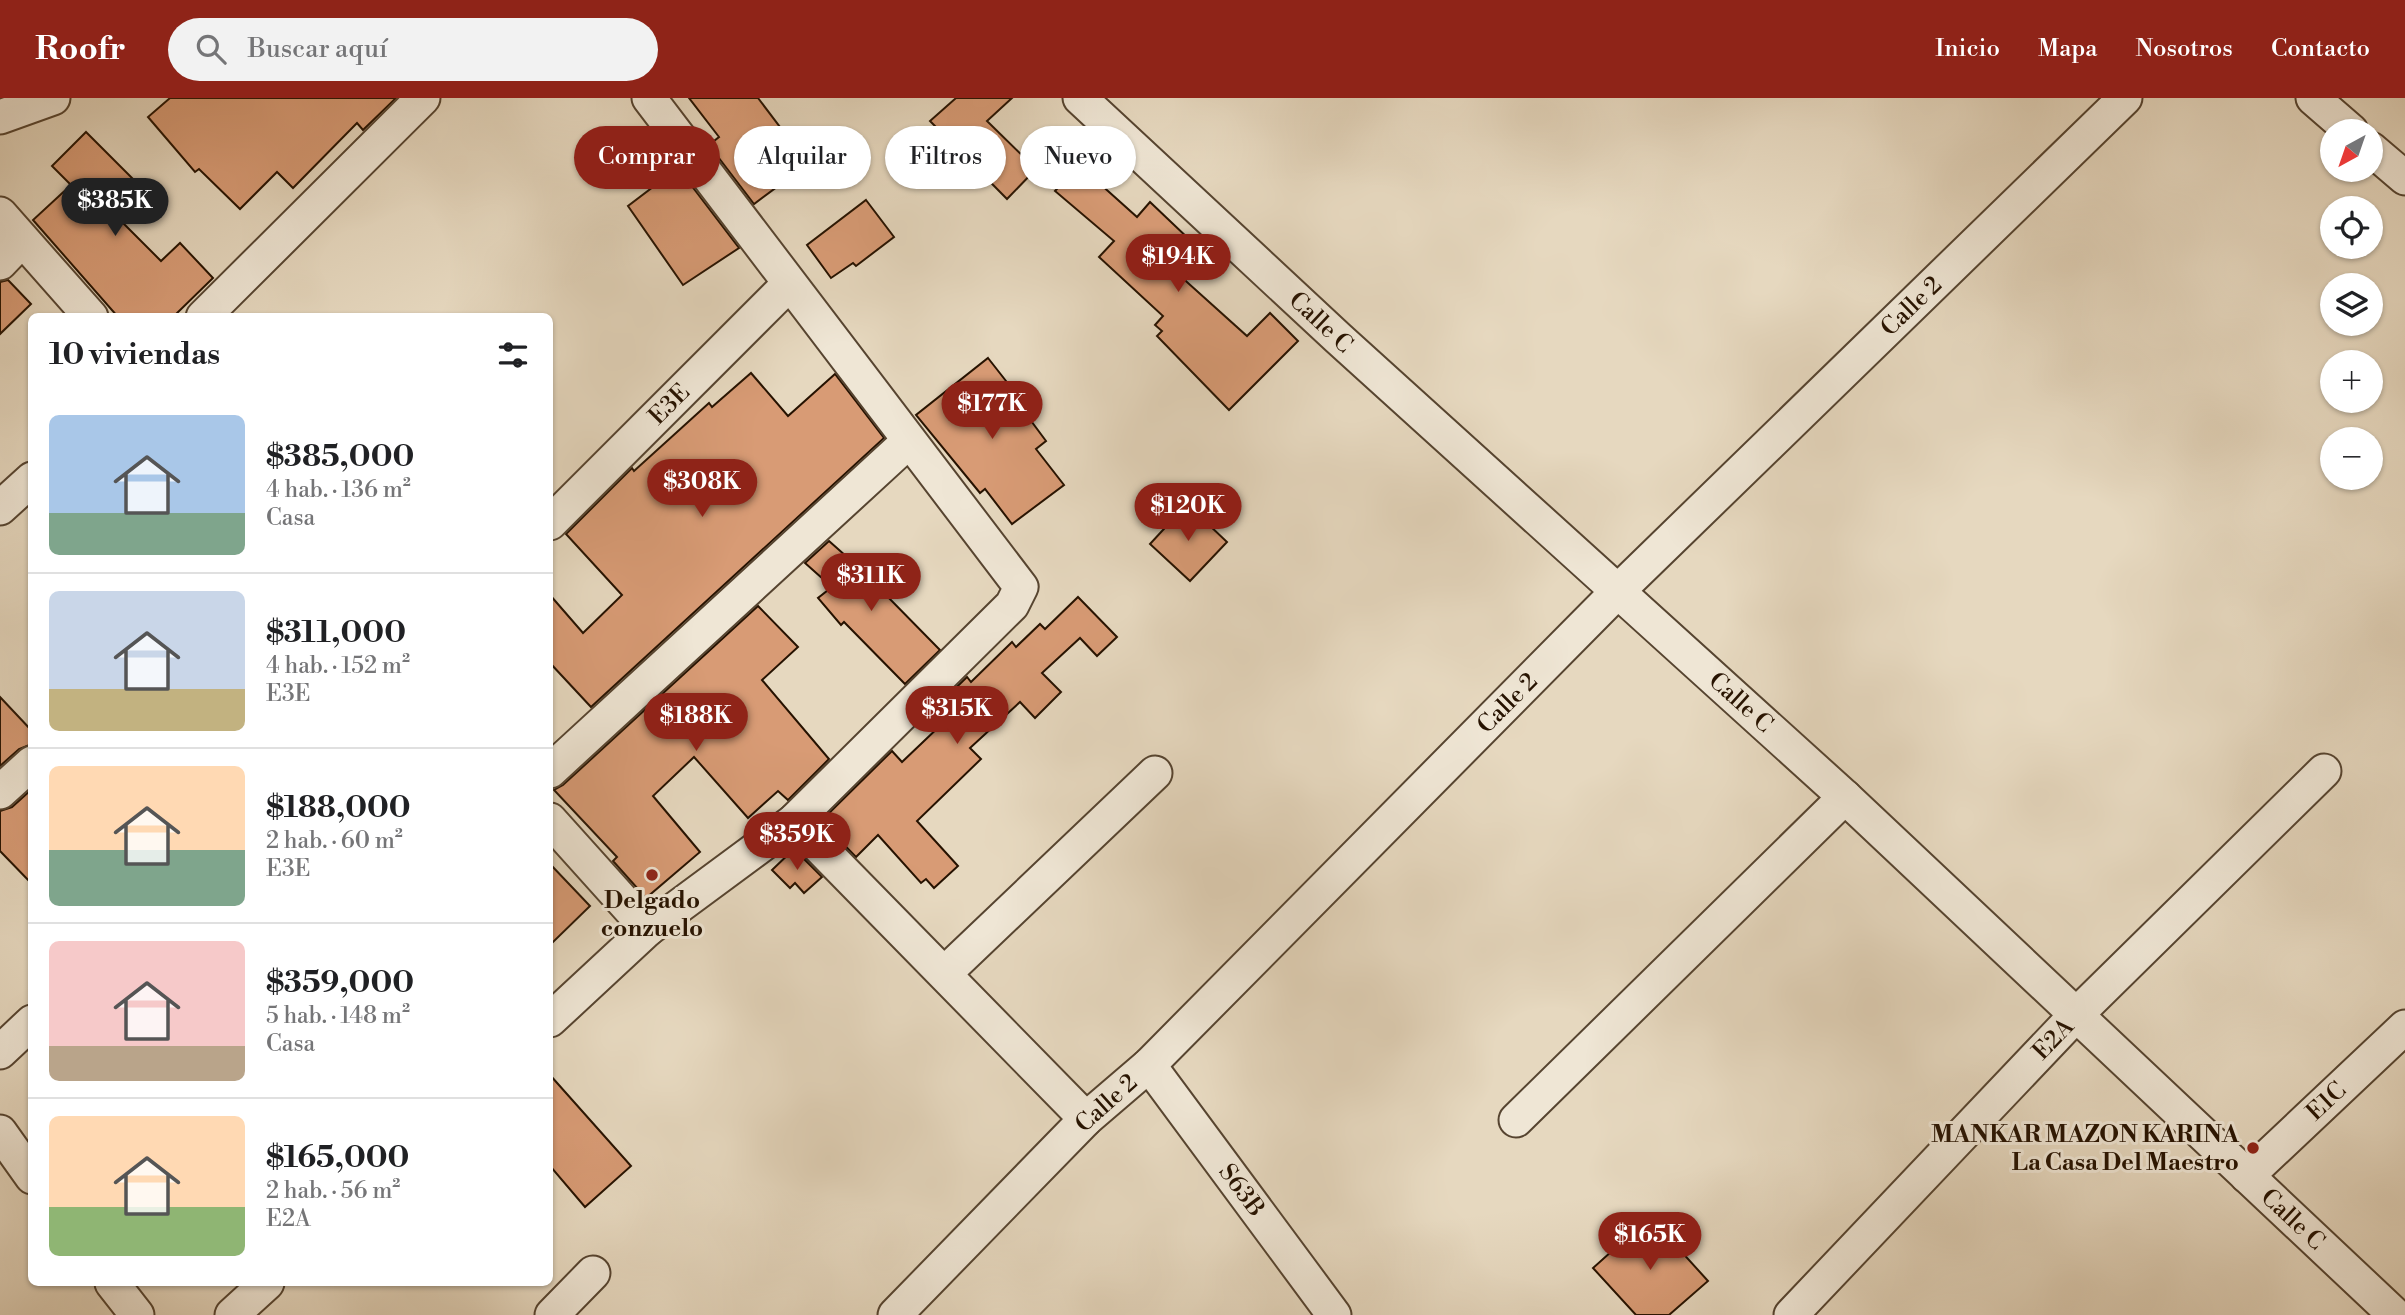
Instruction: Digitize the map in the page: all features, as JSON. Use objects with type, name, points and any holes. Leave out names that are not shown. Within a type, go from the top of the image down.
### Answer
[{"type":"street","points":[[0,117],[53,98]]},
{"type":"street","points":[[207,313],[423,98]]},
{"type":"street","points":[[553,1017],[648,929],[794,821],[1013,606],[1021,587],[649,98]]},
{"type":"street","name":"Calle C","points":[[1080,98],[1338,338],[1845,797],[2395,1315]]},
{"type":"street","name":"Calle 2","points":[[895,1315],[1086,1119],[1149,1065],[1619,590],[2126,98]]},
{"type":"street","points":[[2313,98],[2337,119]]},
{"type":"street","points":[[2384,160],[2405,178]]},
{"type":"street","points":[[0,214],[11,251],[86,313]]},
{"type":"street","name":"E3E","points":[[553,520],[789,284]]},
{"type":"street","points":[[553,768],[909,441]]},
{"type":"street","points":[[0,509],[28,483]]},
{"type":"street","points":[[0,792],[28,767]]},
{"type":"street","name":"E2A","points":[[1791,1315],[2076,1016],[2324,771]]},
{"type":"street","points":[[945,973],[1155,774]]},
{"type":"street","points":[[1516,1120],[1845,797]]},
{"type":"street","points":[[794,821],[1086,1119]]},
{"type":"street","points":[[553,823],[648,929]]},
{"type":"street","points":[[0,1052],[28,1026]]},
{"type":"street","name":"E1C","points":[[2248,1175],[2405,1027]]},
{"type":"street","name":"S63B","points":[[1149,1065],[1335,1315]]},
{"type":"street","points":[[0,1132],[28,1171]]},
{"type":"street","points":[[552,1315],[593,1273]]},
{"type":"street","points":[[113,1286],[137,1315]]},
{"type":"street","points":[[232,1315],[264,1286]]},
{"type":"building","points":[[170,98],[396,98],[363,130],[357,123],[293,188],[277,172],[240,209],[199,169],[195,172],[148,117]]},
{"type":"building","points":[[689,98],[758,98],[779,126],[734,126],[734,178],[720,159],[720,126],[711,126]]},
{"type":"building","points":[[956,98],[1012,98],[987,121],[992,126],[935,126],[930,121]]},
{"type":"building","points":[[86,132],[151,197],[124,224],[161,261],[180,243],[213,278],[177,313],[114,313],[33,220],[71,185],[52,166]]},
{"type":"building","points":[[1006,140],[1020,153],[1020,186],[1007,199],[997,189],[1006,189]]},
{"type":"building","points":[[650,189],[694,189],[739,248],[683,285],[628,206]]},
{"type":"building","points":[[743,189],[774,189],[754,204]]},
{"type":"building","points":[[1106,189],[1137,217],[1150,202],[1191,241],[1168,265],[1247,336],[1270,313],[1298,341],[1229,410],[1157,336],[1162,331],[1155,325],[1163,316],[1099,257],[1114,241],[1055,191]]},
{"type":"building","points":[[866,200],[894,237],[856,266],[853,263],[831,278],[807,245]]},
{"type":"building","points":[[8,280],[31,304],[0,334],[0,282]]},
{"type":"building","points":[[988,358],[1017,395],[1014,398],[1046,441],[1036,449],[1064,485],[1012,524],[985,489],[980,493],[916,415]]},
{"type":"building","points":[[751,373],[788,416],[835,374],[884,438],[591,707],[553,666],[553,598],[583,633],[622,595],[566,534],[632,468],[634,471],[709,403],[712,407]]},
{"type":"building","points":[[1187,504],[1227,542],[1190,581],[1150,544]]},
{"type":"building","points":[[829,541],[856,565],[860,562],[883,588],[881,590],[940,650],[905,684],[844,622],[841,625],[818,598],[832,587],[805,563]]},
{"type":"building","points":[[1078,597],[1117,637],[1097,656],[1080,638],[1042,673],[1061,692],[1035,718],[1020,702],[970,748],[981,759],[917,821],[958,866],[934,888],[926,879],[921,883],[878,835],[856,857],[821,821],[892,751],[902,762],[944,722],[932,711],[967,677],[971,682],[1012,642],[1016,647],[1040,624],[1045,629]]},
{"type":"building","points":[[758,606],[798,647],[762,680],[829,759],[788,800],[778,791],[748,818],[694,757],[653,796],[700,852],[646,898],[613,861],[617,857],[554,790],[563,785]]},
{"type":"building","points":[[0,697],[28,727],[28,746],[19,749],[0,766]]},
{"type":"building","points":[[28,793],[28,880],[0,851],[0,811],[12,807]]},
{"type":"building","points":[[794,849],[822,877],[804,893],[795,883],[790,888],[772,870]]},
{"type":"building","points":[[553,867],[590,906],[553,942]]},
{"type":"building","points":[[553,1078],[631,1166],[585,1207],[553,1170]]},
{"type":"building","points":[[1650,1217],[1708,1281],[1669,1315],[1636,1315],[1593,1268]]},
{"type":"place","name":"Delgado conzuelo","points":[[652,875]]},
{"type":"place","name":"MANKAR MAZON KARINA La Casa Del Maestro","points":[[2253,1148]]}]
